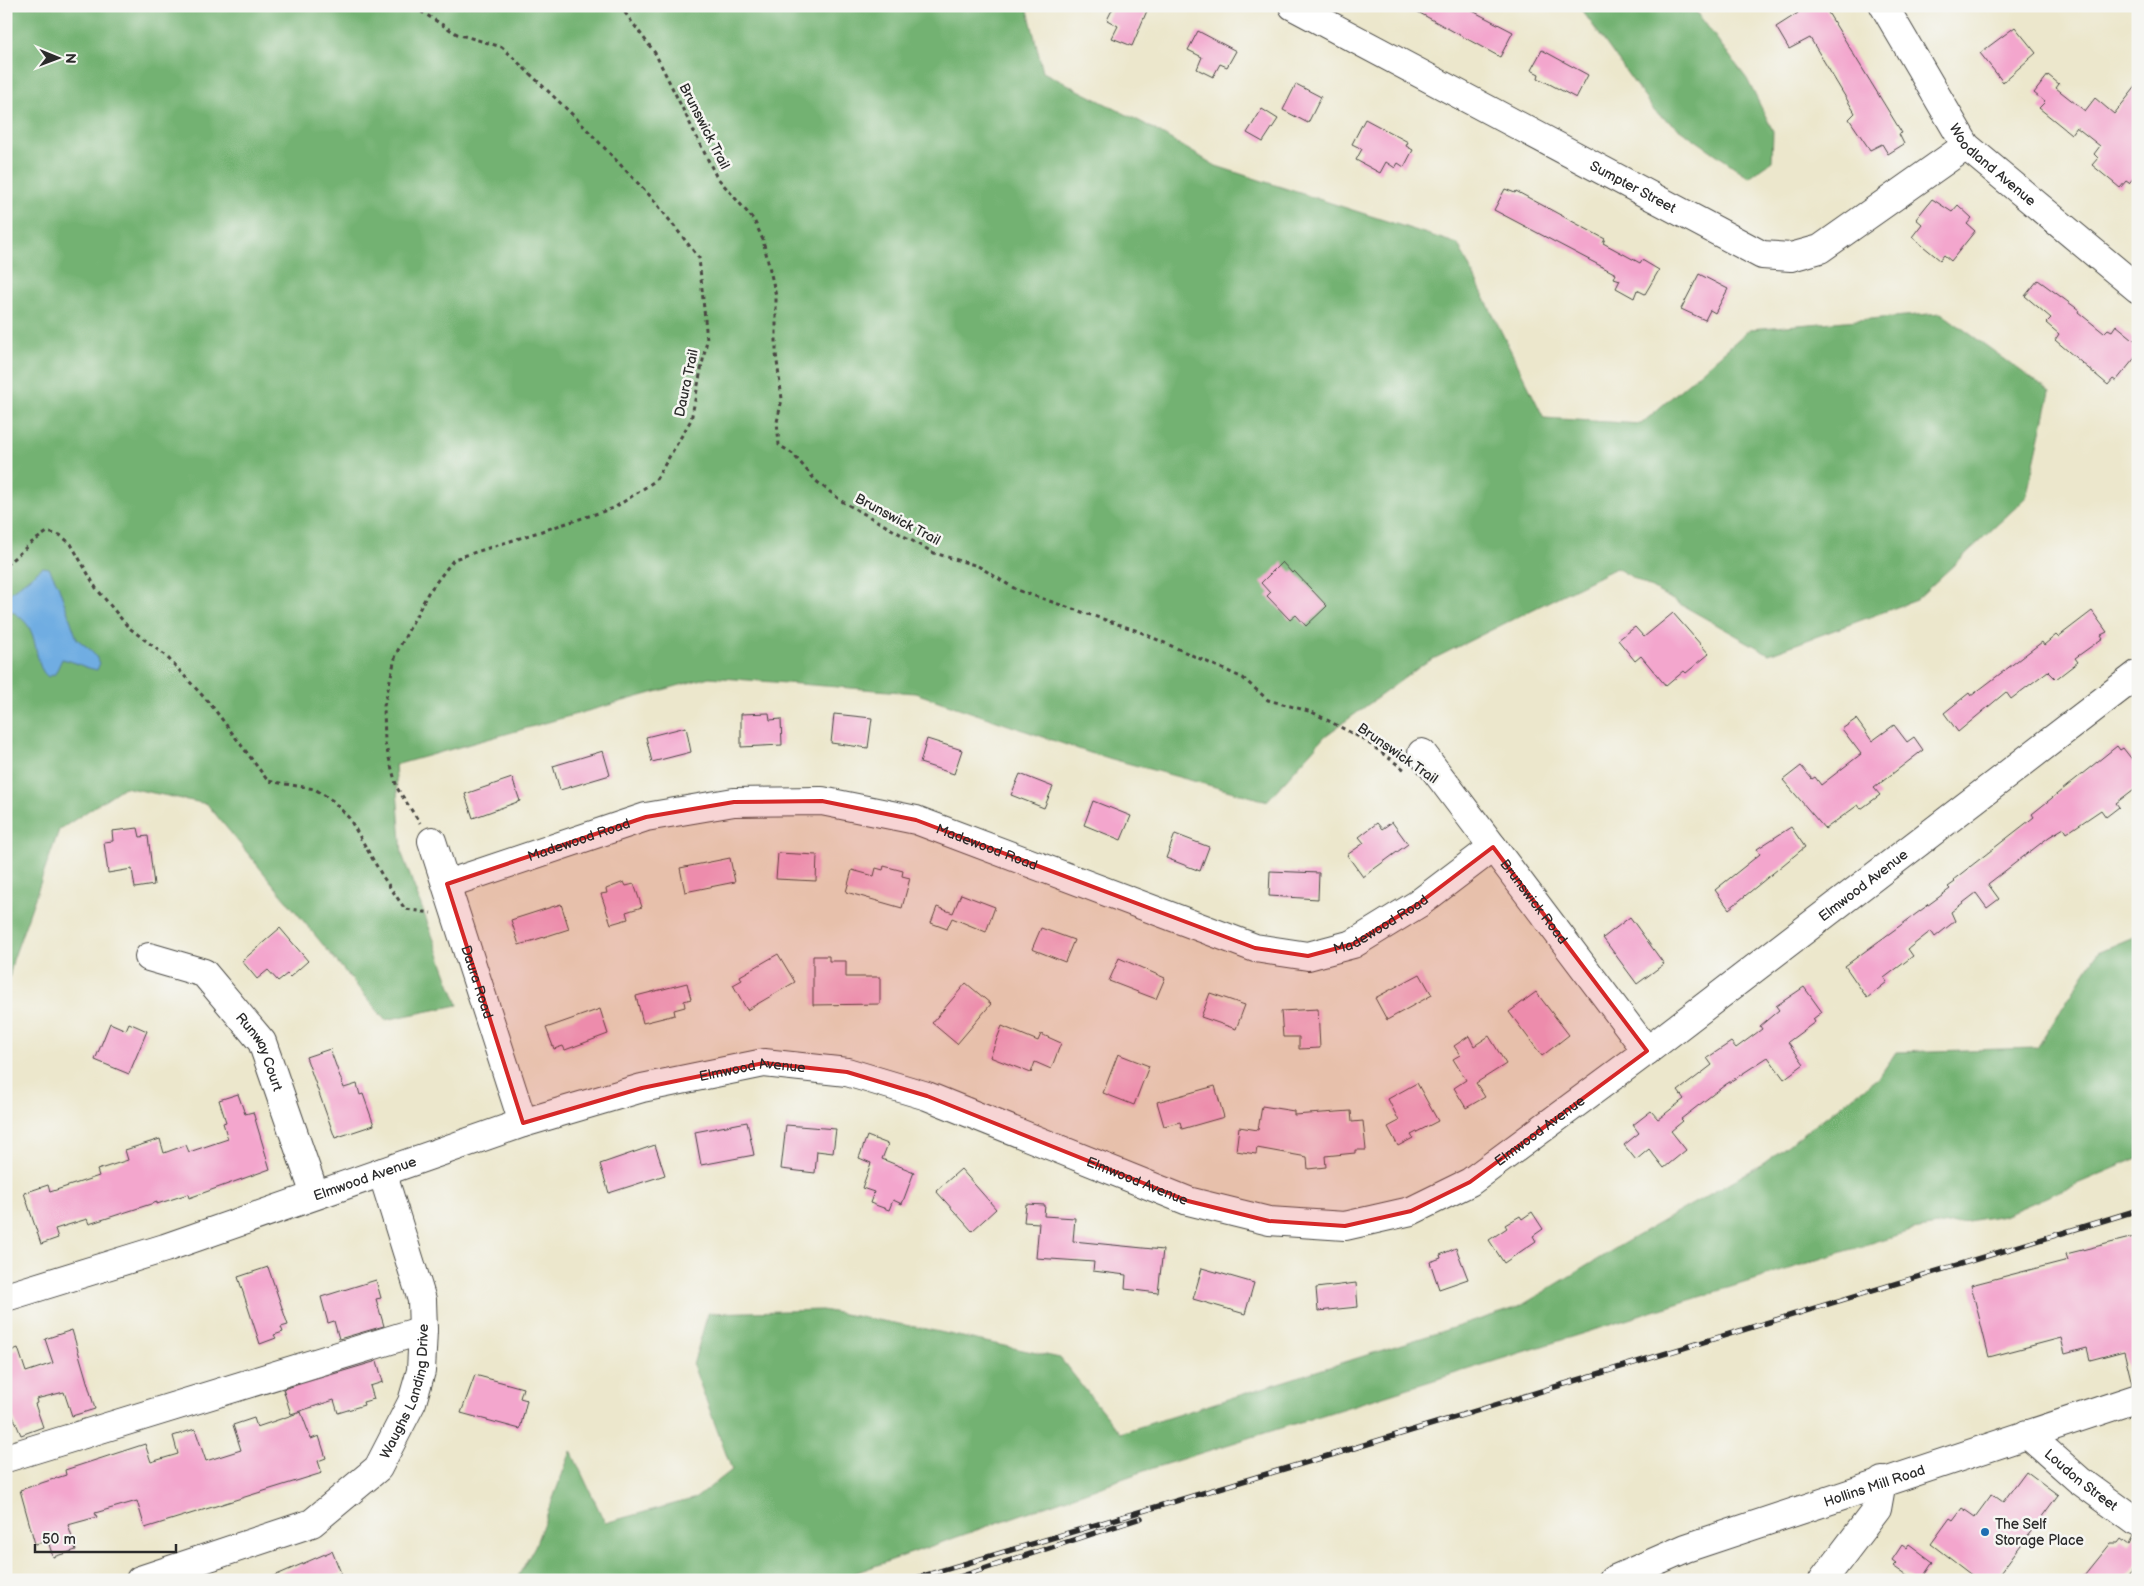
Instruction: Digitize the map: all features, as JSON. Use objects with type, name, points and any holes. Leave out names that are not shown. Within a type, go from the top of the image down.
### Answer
[{"type":"street","name":"Sumpter Street","points":[[1293,6],[1762,255],[1791,257],[1820,249],[1966,146]]},
{"type":"street","name":"Woodland Avenue","points":[[1884,6],[1966,146],[2138,290]]},
{"type":"street","name":"Elmwood Avenue","points":[[6,1297],[164,1248],[523,1123],[642,1088],[764,1062],[847,1072],[927,1096],[1188,1201],[1269,1221],[1345,1226],[1411,1211],[1470,1182],[2138,674]]},
{"type":"street","name":"Brunswick Road","points":[[1415,763],[1493,847],[1646,1050]]},
{"type":"street","name":"Madewood Road","points":[[451,895],[646,817],[734,802],[822,801],[916,820],[1254,948],[1308,956],[1353,944],[1418,904],[1493,847]]},
{"type":"street","name":"Daura Road","points":[[432,841],[523,1123]]},
{"type":"street","name":"Runway Court","points":[[149,957],[204,973],[262,1042],[315,1195]]},
{"type":"street","name":"Waughs Landing Drive","points":[[140,1580],[312,1523],[378,1468],[412,1402],[420,1371],[423,1330],[422,1300],[382,1172]]},
{"type":"street","points":[[6,1458],[423,1330]]},
{"type":"street","name":"Hollins Mill Road","points":[[1613,1580],[1686,1548],[1882,1481],[2138,1398]]},
{"type":"street","name":"Loudon Street","points":[[2027,1434],[2079,1480],[2138,1523]]},
{"type":"street","points":[[1823,1580],[1876,1509],[1882,1481]]},
{"type":"path","name":"Brunswick Trail","points":[[620,6],[655,53],[716,176],[754,220],[763,240],[776,296],[776,354],[782,399],[777,422],[779,445],[794,454],[816,481],[843,502],[934,553],[978,566],[1018,590],[1155,639],[1243,678],[1268,700],[1312,712],[1363,739],[1415,763]]},
{"type":"path","name":"Daura Trail","points":[[414,7],[457,34],[502,48],[575,117],[653,199],[699,258],[707,340],[692,420],[655,481],[614,508],[454,559],[428,594],[396,654],[384,706],[385,743],[397,788],[432,841]]},
{"type":"path","points":[[6,565],[47,532],[60,535],[71,544],[96,588],[128,627],[166,656],[212,706],[268,782],[316,789],[333,801],[349,818],[383,877],[405,909],[435,913],[451,895]]},
{"type":"highlighted area","points":[[822,801],[916,820],[1255,948],[1308,956],[1353,944],[1418,904],[1493,847],[1647,1051],[1470,1182],[1411,1211],[1345,1226],[1269,1221],[1188,1201],[927,1096],[847,1072],[764,1063],[642,1088],[523,1123],[447,884],[646,817],[734,802]]},
{"type":"green space","points":[[6,6],[1027,6],[1043,72],[1145,124],[1216,166],[1458,244],[1544,418],[1641,424],[1750,329],[1941,313],[2050,392],[2026,498],[1916,600],[1769,654],[1616,568],[1425,663],[1325,736],[1267,801],[1090,753],[915,693],[709,677],[395,765],[402,854],[458,1005],[385,1020],[207,804],[124,787],[59,830],[13,960],[6,993]]},
{"type":"green space","points":[[1579,6],[1692,6],[1747,79],[1773,131],[1772,161],[1749,177],[1655,112]]},
{"type":"green space","points":[[2138,935],[2138,1158],[2004,1215],[1913,1230],[1150,1469],[835,1580],[516,1580],[535,1546],[571,1451],[605,1523],[696,1498],[732,1470],[693,1365],[708,1313],[822,1310],[921,1328],[1060,1358],[1120,1433],[1519,1307],[1621,1245],[1764,1163],[1879,1077],[1896,1052],[2037,1048],[2098,952]]},
{"type":"water","points":[[43,567],[49,568],[58,585],[77,639],[92,651],[100,663],[97,670],[62,659],[55,674],[48,677],[41,667],[33,635],[28,625],[6,608],[6,596]]},
{"type":"building","points":[[1114,6],[1149,6],[1132,46],[1112,38],[1118,26],[1107,20]]},
{"type":"building","points":[[1407,6],[1463,6],[1513,32],[1500,57]]},
{"type":"building","points":[[1794,6],[1824,6],[1902,133],[1899,134],[1904,144],[1888,154],[1882,144],[1870,150],[1849,119],[1855,113],[1810,38],[1789,49],[1776,27],[1798,13]]},
{"type":"building","points":[[2015,27],[2036,53],[2003,82],[1980,53]]},
{"type":"building","points":[[1198,31],[1236,51],[1227,67],[1220,64],[1213,77],[1197,69],[1202,57],[1188,50]]},
{"type":"building","points":[[1542,50],[1588,75],[1576,98],[1538,78],[1539,74],[1531,70]]},
{"type":"building","points":[[2048,75],[2059,84],[2056,88],[2085,111],[2095,98],[2114,114],[2138,84],[2138,173],[2129,183],[2126,181],[2120,188],[2092,165],[2098,158],[2094,154],[2100,146],[2076,127],[2071,134],[2039,108],[2045,102],[2034,93]]},
{"type":"building","points":[[1296,84],[1321,97],[1308,123],[1283,110]]},
{"type":"building","points":[[1262,109],[1278,119],[1263,142],[1247,133]]},
{"type":"building","points":[[1365,119],[1408,142],[1406,146],[1413,150],[1404,167],[1398,163],[1395,168],[1386,162],[1380,173],[1356,160],[1362,149],[1352,144]]},
{"type":"building","points":[[1505,189],[1515,193],[1516,191],[1605,239],[1603,243],[1640,263],[1642,260],[1659,270],[1645,294],[1637,290],[1634,298],[1616,288],[1620,280],[1614,278],[1616,274],[1494,210]]},
{"type":"building","points":[[1932,199],[1952,212],[1958,205],[1972,218],[1967,224],[1975,231],[1951,261],[1944,255],[1940,260],[1912,237],[1922,224],[1916,219]]},
{"type":"building","points":[[1699,274],[1728,289],[1715,313],[1710,310],[1705,320],[1681,309]]},
{"type":"building","points":[[2038,280],[2079,310],[2078,312],[2104,333],[2108,329],[2112,331],[2116,325],[2138,343],[2138,354],[2116,381],[2113,379],[2108,385],[2055,340],[2059,334],[2046,323],[2051,318],[2025,296]]},
{"type":"building","points":[[1282,562],[1292,573],[1294,571],[1327,606],[1306,626],[1296,615],[1290,620],[1267,596],[1270,593],[1261,583]]},
{"type":"building","points":[[2092,611],[2107,632],[2101,635],[2103,638],[2075,658],[2078,662],[2056,679],[2048,671],[2011,699],[2006,692],[1958,732],[1944,713],[1969,693],[1971,696],[2042,642],[2044,645],[2056,635],[2058,637]]},
{"type":"building","points":[[1673,613],[1709,654],[1686,673],[1684,671],[1666,686],[1641,656],[1635,661],[1618,640],[1635,627],[1644,637]]},
{"type":"building","points":[[769,713],[770,720],[781,719],[782,745],[741,747],[741,714]]},
{"type":"building","points":[[834,714],[872,718],[868,748],[831,743]]},
{"type":"building","points":[[1856,719],[1872,741],[1894,725],[1907,742],[1914,737],[1923,750],[1874,788],[1880,795],[1861,809],[1858,805],[1825,829],[1783,780],[1801,766],[1812,779],[1815,777],[1821,785],[1861,754],[1842,729]]},
{"type":"building","points":[[686,727],[691,752],[652,762],[646,737]]},
{"type":"building","points":[[927,739],[962,750],[954,774],[920,763]]},
{"type":"building","points":[[2117,746],[2120,750],[2123,748],[2138,767],[2138,786],[2116,803],[2119,807],[2106,817],[2101,810],[2067,833],[2064,828],[2049,837],[1988,884],[1999,899],[1987,908],[1976,893],[1951,912],[1955,921],[1935,937],[1931,931],[1908,949],[1913,956],[1884,978],[1887,982],[1867,998],[1845,966],[1950,889],[1948,887],[1955,882],[1953,880],[2034,817],[2032,814]]},
{"type":"building","points":[[603,751],[610,775],[560,790],[553,766]]},
{"type":"building","points":[[1020,774],[1053,787],[1044,808],[1011,795]]},
{"type":"building","points":[[512,778],[520,801],[473,818],[465,794]]},
{"type":"building","points":[[1093,801],[1131,816],[1121,840],[1084,825]]},
{"type":"building","points":[[1392,822],[1408,844],[1363,877],[1347,855],[1364,843],[1359,837],[1377,823],[1382,829]]},
{"type":"building","points":[[1791,827],[1805,847],[1729,909],[1715,890],[1760,854],[1757,849]]},
{"type":"building","points":[[138,828],[140,837],[148,836],[154,885],[135,888],[132,869],[108,873],[104,842],[113,841],[112,831]]},
{"type":"building","points":[[1175,834],[1209,847],[1200,871],[1166,858]]},
{"type":"building","points":[[778,853],[817,855],[816,881],[776,879]]},
{"type":"building","points":[[730,858],[735,882],[685,892],[680,868]]},
{"type":"building","points":[[884,866],[903,871],[902,876],[910,878],[902,908],[846,892],[852,870],[874,876],[876,868],[883,870]]},
{"type":"building","points":[[1270,871],[1319,873],[1318,899],[1269,896]]},
{"type":"building","points":[[624,882],[626,886],[634,884],[642,907],[626,912],[628,919],[611,924],[601,894],[607,893],[606,889]]},
{"type":"building","points":[[961,894],[995,907],[986,932],[952,918],[947,929],[931,923],[937,907],[953,913]]},
{"type":"building","points":[[561,904],[569,929],[519,945],[511,920]]},
{"type":"building","points":[[1630,917],[1664,964],[1637,984],[1603,938]]},
{"type":"building","points":[[280,928],[308,961],[290,977],[287,974],[278,981],[268,970],[257,979],[242,961]]},
{"type":"building","points":[[1041,928],[1074,940],[1065,962],[1032,949]]},
{"type":"building","points":[[778,954],[795,982],[747,1010],[733,985],[742,980],[740,976]]},
{"type":"building","points":[[813,956],[829,956],[829,961],[846,961],[846,977],[880,977],[880,1004],[813,1005]]},
{"type":"building","points":[[1119,958],[1165,978],[1156,999],[1109,981]]},
{"type":"building","points":[[1420,974],[1432,995],[1387,1020],[1375,998]]},
{"type":"building","points":[[687,983],[691,999],[684,1001],[685,1007],[674,1010],[675,1015],[643,1023],[636,996]]},
{"type":"building","points":[[966,983],[991,1004],[957,1044],[932,1023]]},
{"type":"building","points":[[1804,987],[1822,1012],[1813,1019],[1815,1022],[1788,1042],[1804,1064],[1784,1079],[1768,1057],[1725,1085],[1681,1119],[1683,1121],[1671,1131],[1686,1150],[1664,1168],[1649,1149],[1636,1160],[1624,1145],[1639,1133],[1633,1125],[1651,1111],[1658,1119],[1684,1099],[1678,1091],[1712,1065],[1707,1058],[1731,1042],[1736,1048],[1762,1029],[1760,1026],[1779,1010],[1776,1006]]},
{"type":"building","points":[[1536,992],[1569,1035],[1542,1056],[1509,1012]]},
{"type":"building","points":[[1210,993],[1245,1005],[1236,1029],[1201,1017]]},
{"type":"building","points":[[600,1009],[608,1034],[565,1050],[563,1046],[554,1049],[546,1028]]},
{"type":"building","points":[[1318,1009],[1320,1048],[1299,1049],[1299,1037],[1283,1037],[1281,1011]]},
{"type":"building","points":[[110,1023],[126,1030],[129,1023],[147,1031],[129,1074],[95,1060]]},
{"type":"building","points":[[1002,1026],[1038,1041],[1041,1034],[1061,1043],[1051,1069],[1035,1062],[1031,1073],[990,1057]]},
{"type":"building","points":[[1469,1036],[1474,1046],[1489,1036],[1506,1064],[1476,1083],[1485,1097],[1466,1108],[1454,1088],[1466,1080],[1453,1059],[1460,1055],[1454,1046]]},
{"type":"building","points":[[330,1049],[344,1088],[357,1084],[360,1095],[363,1094],[374,1125],[335,1138],[306,1057]]},
{"type":"building","points":[[1118,1054],[1149,1066],[1134,1105],[1103,1093]]},
{"type":"building","points":[[1417,1083],[1438,1121],[1411,1135],[1413,1138],[1398,1146],[1388,1127],[1399,1121],[1388,1099]]},
{"type":"building","points":[[1215,1086],[1224,1117],[1182,1129],[1180,1122],[1164,1126],[1157,1102]]},
{"type":"building","points":[[238,1094],[245,1114],[253,1112],[270,1169],[189,1198],[188,1194],[89,1224],[87,1219],[55,1229],[58,1238],[41,1244],[24,1193],[48,1185],[50,1192],[99,1176],[97,1170],[128,1160],[125,1150],[160,1139],[164,1153],[186,1145],[189,1152],[228,1139],[223,1123],[226,1122],[219,1100]]},
{"type":"building","points":[[1262,1106],[1294,1111],[1294,1115],[1351,1111],[1352,1122],[1363,1121],[1366,1150],[1355,1150],[1355,1153],[1325,1156],[1326,1167],[1308,1169],[1307,1157],[1257,1148],[1256,1154],[1236,1151],[1239,1127],[1258,1130]]},
{"type":"building","points":[[747,1122],[754,1155],[701,1165],[695,1132]]},
{"type":"building","points":[[786,1125],[836,1129],[833,1153],[817,1151],[815,1173],[781,1169]]},
{"type":"building","points":[[867,1136],[888,1144],[882,1159],[914,1172],[902,1204],[893,1200],[889,1210],[870,1203],[874,1192],[862,1188],[871,1163],[859,1158]]},
{"type":"building","points":[[655,1145],[665,1175],[609,1193],[600,1164]]},
{"type":"building","points":[[961,1169],[996,1209],[972,1231],[936,1191]]},
{"type":"building","points":[[1026,1204],[1045,1205],[1044,1216],[1075,1218],[1073,1241],[1163,1250],[1158,1293],[1125,1289],[1126,1275],[1093,1271],[1094,1262],[1036,1258],[1039,1223],[1024,1222]]},
{"type":"building","points":[[1532,1212],[1543,1229],[1533,1236],[1536,1241],[1504,1263],[1489,1240],[1507,1228],[1505,1225],[1520,1216],[1522,1219]]},
{"type":"building","points":[[2138,1236],[2138,1383],[2132,1384],[2124,1351],[2090,1360],[2087,1348],[2065,1354],[2061,1338],[1989,1357],[1971,1285],[2068,1260],[2066,1254]]},
{"type":"building","points":[[1456,1248],[1468,1279],[1439,1289],[1430,1262],[1441,1258],[1440,1255]]},
{"type":"building","points":[[268,1267],[288,1325],[281,1327],[283,1332],[274,1335],[276,1338],[260,1344],[238,1277]]},
{"type":"building","points":[[1202,1268],[1254,1283],[1245,1314],[1193,1299]]},
{"type":"building","points":[[376,1280],[381,1298],[376,1299],[384,1326],[339,1339],[334,1321],[328,1323],[321,1297]]},
{"type":"building","points":[[1356,1283],[1358,1307],[1318,1311],[1316,1288]]},
{"type":"building","points":[[72,1330],[95,1409],[72,1416],[64,1392],[36,1399],[37,1403],[35,1404],[43,1427],[21,1435],[6,1400],[6,1353],[18,1348],[26,1372],[53,1363],[45,1339]]},
{"type":"building","points":[[377,1361],[383,1382],[370,1386],[374,1399],[363,1402],[364,1405],[338,1413],[334,1400],[291,1414],[283,1389]]},
{"type":"building","points":[[475,1375],[523,1388],[520,1398],[527,1400],[520,1429],[461,1413]]},
{"type":"building","points":[[301,1412],[311,1439],[319,1436],[326,1458],[318,1461],[322,1473],[145,1528],[137,1501],[95,1513],[97,1517],[68,1525],[76,1550],[53,1557],[48,1541],[35,1544],[20,1490],[66,1475],[65,1470],[145,1444],[151,1462],[178,1454],[173,1436],[195,1429],[206,1461],[241,1450],[233,1425],[254,1418],[257,1427]]},
{"type":"building","name":"The Self Storage Place","points":[[2026,1471],[2058,1495],[1995,1580],[1978,1580],[1931,1544],[1950,1518],[1953,1520],[1962,1508],[1975,1517],[1992,1494],[2003,1502]]},
{"type":"building","points":[[2133,1537],[2138,1538],[2138,1563],[2124,1580],[2081,1580],[2111,1543],[2118,1543],[2121,1539],[2129,1545]]},
{"type":"building","points":[[1909,1544],[1933,1562],[1921,1580],[1913,1580],[1893,1566],[1896,1563],[1892,1560],[1902,1545],[1906,1548]]},
{"type":"building","points":[[332,1551],[341,1573],[325,1580],[265,1580]]},
{"type":"railway","points":[[910,1580],[1331,1455],[2138,1210]]},
{"type":"railway","points":[[950,1580],[1141,1518]]},
{"type":"place","name":"The Self Storage Place","points":[[1985,1532]]}]
